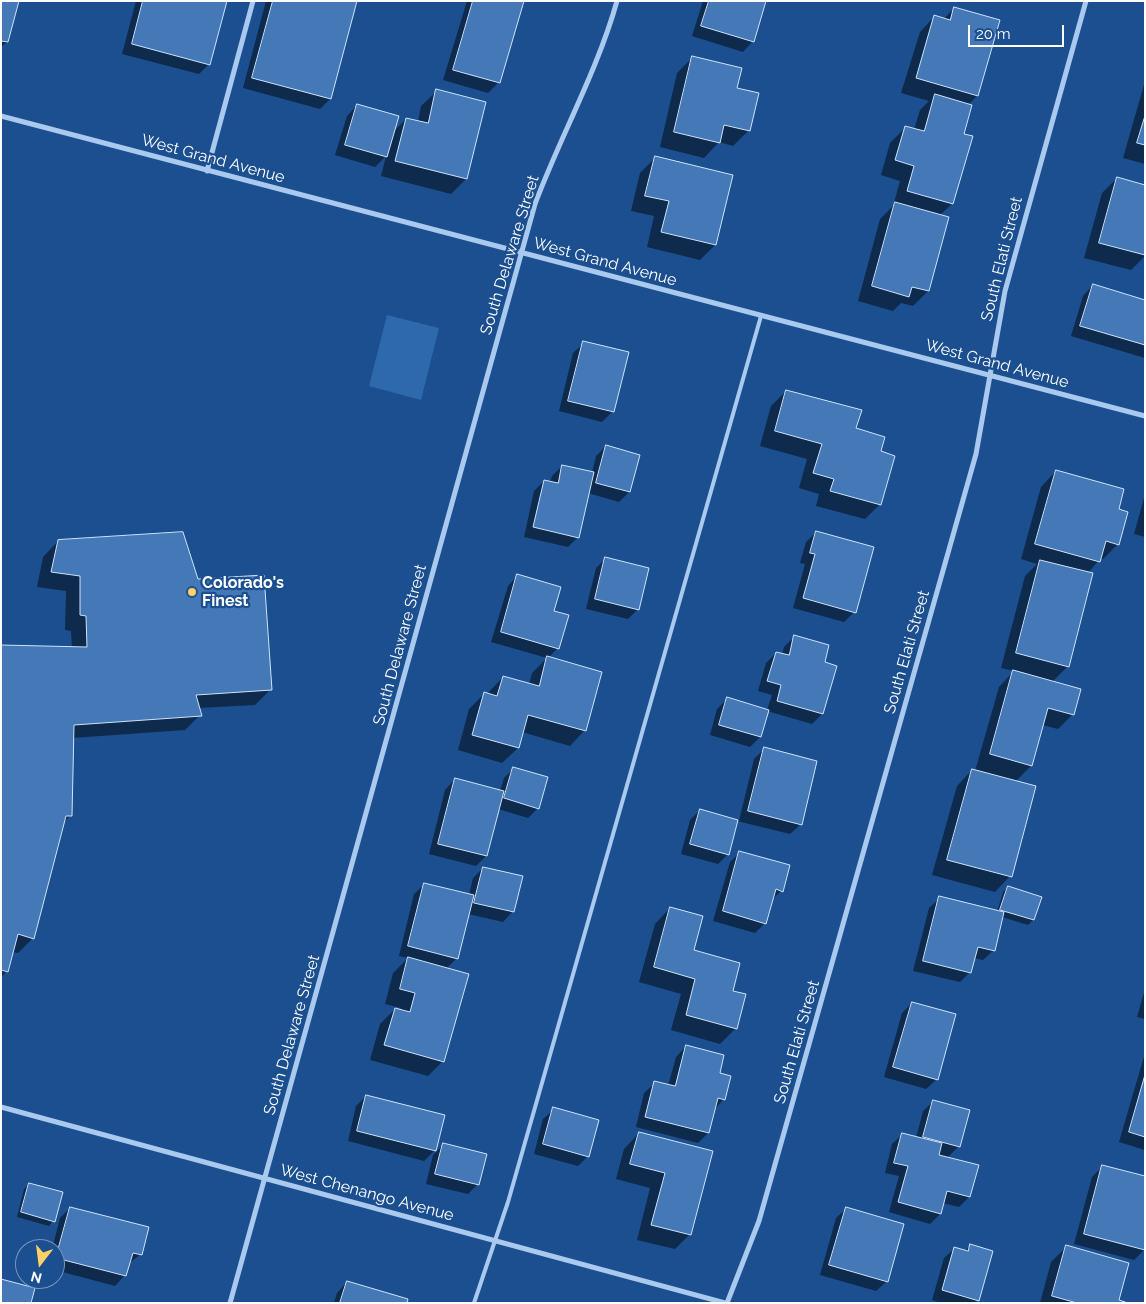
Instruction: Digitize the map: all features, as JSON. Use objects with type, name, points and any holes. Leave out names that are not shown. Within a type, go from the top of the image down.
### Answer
[{"type":"street","points":[[207,170],[253,1]]},
{"type":"street","name":"South Delaware Street","points":[[230,1303],[522,254],[543,184],[594,72],[617,1]]},
{"type":"street","name":"South Elati Street","points":[[726,1303],[762,1212],[976,454],[1005,291],[1086,1]]},
{"type":"street","name":"West Grand Avenue","points":[[1,116],[1145,416]]},
{"type":"street","name":"West Chenango Avenue","points":[[1,1107],[726,1303]]},
{"type":"lane","points":[[474,1303],[495,1241],[761,316]]},
{"type":"shaded area","points":[[387,315],[439,328],[421,400],[369,386]]},
{"type":"building","points":[[1,1],[19,1],[8,42],[1,41]]},
{"type":"building","points":[[143,1],[227,1],[210,65],[132,44]]},
{"type":"building","points":[[273,1],[357,1],[331,99],[252,78]]},
{"type":"building","points":[[473,1],[524,1],[500,83],[453,70]]},
{"type":"building","points":[[709,1],[766,1],[754,42],[701,26]]},
{"type":"building","points":[[954,7],[1000,20],[978,96],[916,78],[934,15],[950,20]]},
{"type":"building","points":[[692,56],[742,68],[737,88],[759,93],[750,131],[724,125],[720,143],[674,132]]},
{"type":"building","points":[[436,89],[486,102],[467,179],[395,161],[406,118],[428,123]]},
{"type":"building","points":[[935,94],[972,105],[964,134],[973,136],[953,204],[907,191],[914,166],[895,160],[905,126],[924,131]]},
{"type":"building","points":[[357,104],[399,116],[387,157],[345,145]]},
{"type":"building","points":[[1145,116],[1145,145],[1137,143]]},
{"type":"building","points":[[655,156],[733,175],[716,245],[661,232],[669,201],[645,196]]},
{"type":"building","points":[[1117,177],[1145,185],[1145,255],[1099,243]]},
{"type":"building","points":[[895,202],[949,217],[929,291],[912,287],[909,297],[872,286]]},
{"type":"building","points":[[1093,284],[1145,300],[1145,345],[1080,326]]},
{"type":"building","points":[[583,341],[629,352],[614,412],[568,401]]},
{"type":"building","points":[[786,390],[862,410],[856,428],[885,437],[881,451],[895,456],[881,505],[830,491],[834,479],[813,473],[822,444],[775,431]]},
{"type":"building","points":[[606,445],[640,455],[630,492],[596,483]]},
{"type":"building","points":[[562,465],[594,472],[579,538],[533,527],[544,480],[558,483]]},
{"type":"building","points":[[1056,470],[1124,489],[1119,509],[1128,512],[1119,545],[1106,541],[1100,562],[1035,544]]},
{"type":"building","points":[[816,531],[874,547],[856,613],[803,598],[815,554],[810,553]]},
{"type":"building","points":[[183,532],[198,579],[264,575],[272,690],[196,695],[202,716],[74,725],[72,816],[66,816],[34,939],[18,934],[8,972],[1,970],[1,645],[87,647],[86,616],[80,615],[80,576],[51,572],[58,540]]},
{"type":"building","points":[[605,557],[649,568],[639,610],[595,599]]},
{"type":"building","points":[[1040,560],[1093,573],[1069,667],[1016,653]]},
{"type":"building","points":[[517,574],[561,587],[554,611],[569,615],[559,649],[501,632]]},
{"type":"building","points":[[794,635],[829,645],[825,662],[837,666],[823,714],[777,701],[781,685],[767,681],[776,652],[789,655]]},
{"type":"building","points":[[547,656],[602,672],[586,731],[528,715],[519,748],[472,735],[484,692],[497,696],[503,676],[539,686]]},
{"type":"building","points":[[1013,670],[1081,689],[1074,715],[1048,708],[1032,766],[990,754]]},
{"type":"building","points":[[727,697],[769,710],[761,737],[719,725]]},
{"type":"building","points":[[764,747],[817,761],[802,825],[748,811]]},
{"type":"building","points":[[513,767],[548,777],[539,809],[504,798]]},
{"type":"building","points":[[972,769],[1036,786],[1012,877],[947,860]]},
{"type":"building","points":[[455,778],[504,791],[487,856],[438,844]]},
{"type":"building","points":[[700,809],[738,820],[729,855],[690,844]]},
{"type":"building","points":[[739,851],[790,865],[783,892],[776,889],[766,924],[723,911]]},
{"type":"building","points":[[483,867],[523,876],[514,912],[474,903]]},
{"type":"building","points":[[424,883],[474,895],[458,959],[408,946]]},
{"type":"building","points":[[1008,886],[1042,897],[1034,920],[1000,910]]},
{"type":"building","points":[[939,896],[1004,912],[995,951],[978,947],[971,973],[923,961]]},
{"type":"building","points":[[670,907],[703,916],[694,950],[740,963],[733,991],[746,994],[737,1029],[686,1015],[695,979],[654,967]]},
{"type":"building","points":[[408,957],[469,974],[444,1062],[384,1045],[395,1008],[410,1012],[415,993],[400,989]]},
{"type":"building","points":[[912,1002],[956,1014],[938,1080],[893,1067]]},
{"type":"building","points":[[686,1045],[724,1055],[720,1073],[731,1076],[725,1100],[718,1098],[709,1133],[645,1117],[654,1081],[675,1086]]},
{"type":"building","points":[[1145,1075],[1145,1137],[1129,1132]]},
{"type":"building","points":[[366,1095],[445,1115],[436,1151],[357,1131]]},
{"type":"building","points":[[933,1100],[970,1110],[960,1147],[923,1137]]},
{"type":"building","points":[[553,1107],[599,1120],[589,1157],[543,1144]]},
{"type":"building","points":[[639,1132],[713,1151],[691,1235],[651,1225],[665,1173],[630,1164]]},
{"type":"building","points":[[902,1133],[942,1143],[939,1155],[979,1165],[970,1197],[947,1191],[941,1214],[898,1202],[908,1166],[894,1163]]},
{"type":"building","points":[[443,1143],[487,1154],[479,1185],[435,1174]]},
{"type":"building","points":[[1102,1165],[1145,1176],[1145,1250],[1084,1234]]},
{"type":"building","points":[[29,1183],[63,1192],[55,1222],[21,1212]]},
{"type":"building","points":[[70,1207],[149,1227],[142,1255],[133,1253],[126,1276],[65,1260],[65,1239],[61,1239]]},
{"type":"building","points":[[846,1207],[904,1224],[888,1282],[829,1265]]},
{"type":"building","points":[[970,1244],[993,1251],[979,1301],[942,1290],[954,1247],[968,1251]]},
{"type":"building","points":[[1066,1245],[1129,1263],[1119,1300],[1128,1303],[1077,1303],[1052,1296]]},
{"type":"building","points":[[1,1279],[15,1283],[15,1289],[35,1289],[31,1303],[1,1303]]},
{"type":"building","points":[[347,1281],[408,1299],[407,1303],[340,1303]]},
{"type":"place","name":"Colorado's Finest","points":[[192,592]]}]
